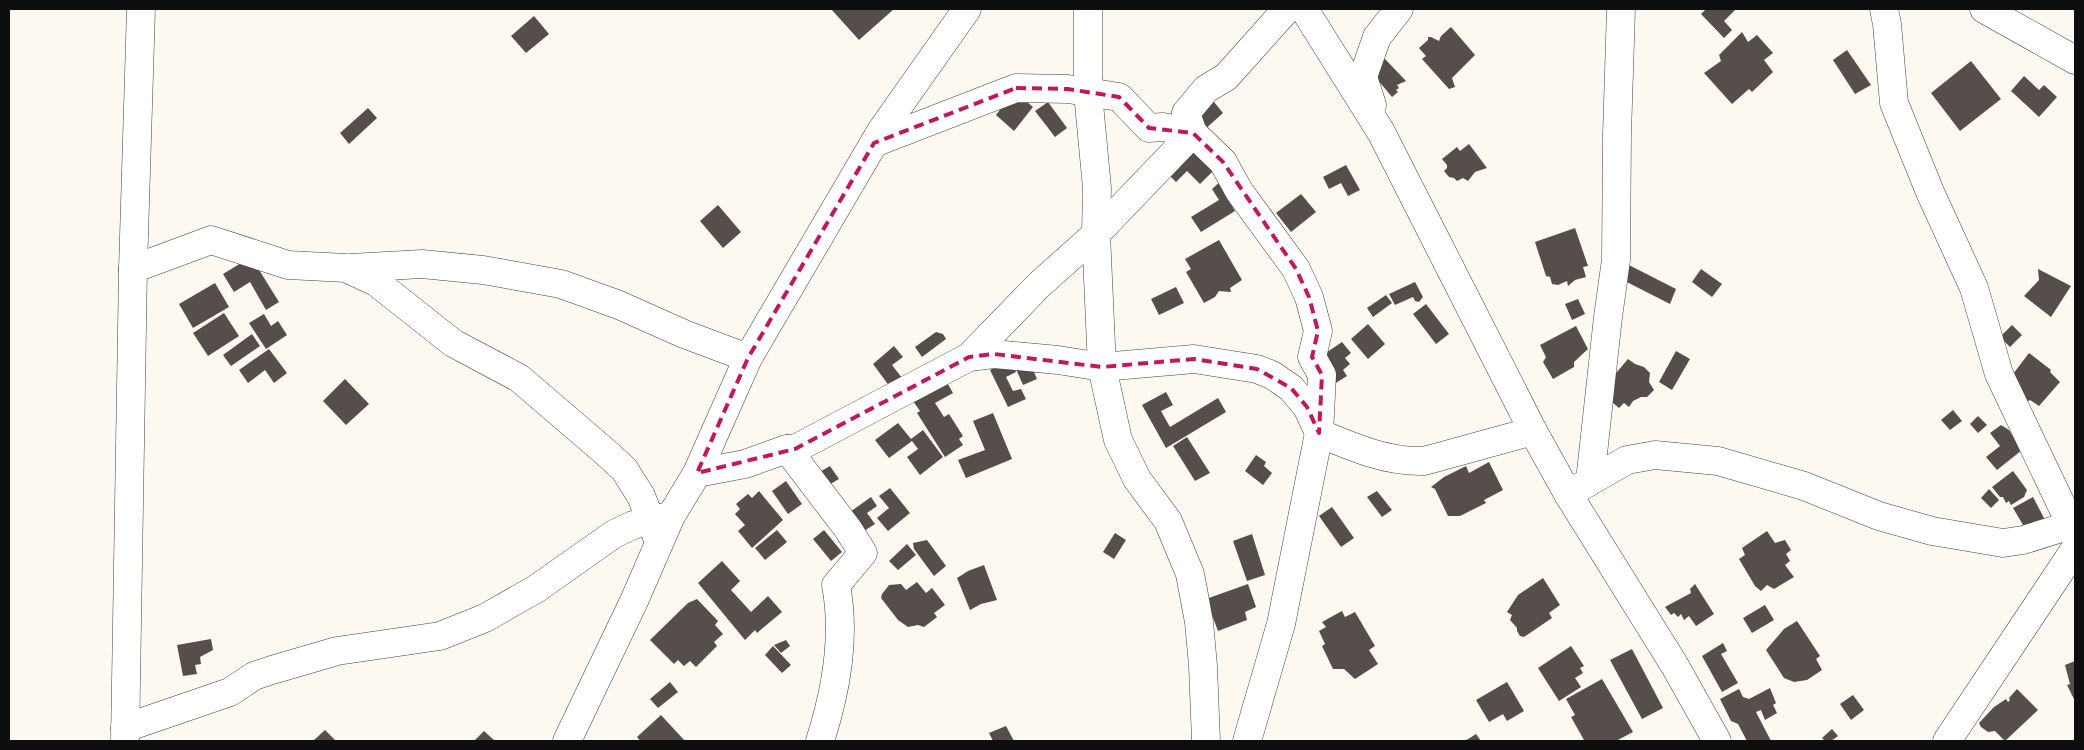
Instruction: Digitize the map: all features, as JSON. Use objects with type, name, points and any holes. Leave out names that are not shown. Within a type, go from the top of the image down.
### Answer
[{"type":"street","points":[[142,9],[133,269],[125,734],[230,692],[254,676],[272,670],[337,652],[440,636],[486,618],[536,589],[614,534],[634,525],[666,518]]},
{"type":"street","points":[[567,741],[634,601],[666,518],[697,473],[748,358],[874,143],[967,9]]},
{"type":"street","points":[[1088,9],[1088,93],[1097,188],[1096,234],[1102,367],[1118,440],[1137,479],[1168,521],[1190,574],[1199,622],[1206,741]]},
{"type":"street","points":[[1247,741],[1281,624],[1319,433],[1322,375],[1312,357],[1318,331],[1309,296],[1296,269],[1239,191],[1223,162],[1193,132],[1186,113],[1206,89],[1226,77],[1287,9]]},
{"type":"street","points":[[1304,9],[1381,132],[1533,431],[1579,487],[1717,741]]},
{"type":"street","points":[[1381,132],[1363,77],[1377,37],[1399,9]]},
{"type":"street","points":[[1579,487],[1616,260],[1617,134],[1621,9]]},
{"type":"street","points":[[1884,9],[1894,102],[1930,192],[1974,288],[1999,374],[2074,531]]},
{"type":"street","points":[[1984,9],[2075,60]]},
{"type":"street","points":[[874,143],[1016,88],[1053,88],[1119,97],[1149,128],[1163,127],[1193,132]]},
{"type":"street","points":[[697,473],[745,464],[787,449],[795,449],[969,357],[1040,284],[1096,234],[1193,132]]},
{"type":"street","points":[[133,269],[211,240],[288,265],[346,268],[422,264],[483,270],[561,284],[619,305],[684,334],[748,358]]},
{"type":"street","points":[[346,268],[376,282],[453,343],[519,378],[624,469],[648,485],[664,492],[666,518]]},
{"type":"street","points":[[969,357],[994,354],[1058,360],[1102,367],[1194,359],[1257,369],[1272,375],[1291,388],[1307,407],[1319,433],[1352,447],[1407,462],[1424,461],[1533,431]]},
{"type":"street","points":[[787,449],[848,529],[863,553],[836,585],[841,608],[840,656],[830,712],[820,741]]},
{"type":"street","points":[[1579,487],[1627,460],[1655,455],[1718,461],[1804,486],[1879,516],[1941,532],[2003,543],[2074,531]]},
{"type":"street","points":[[624,469],[641,496],[666,518]]},
{"type":"street","points":[[1948,741],[2074,531]]},
{"type":"highlighted area","points":[[1016,88],[1068,89],[1119,97],[1149,128],[1193,133],[1223,162],[1296,269],[1309,297],[1318,331],[1312,357],[1322,375],[1319,433],[1307,407],[1291,388],[1257,369],[1194,359],[1102,367],[994,354],[969,357],[795,449],[697,473],[748,358],[874,143]]},
{"type":"building","points":[[831,9],[894,9],[859,40]]},
{"type":"building","points":[[1706,9],[1736,9],[1724,21],[1732,30],[1724,38],[1701,14]]},
{"type":"building","points":[[534,16],[549,34],[526,53],[511,36]]},
{"type":"building","points":[[1451,27],[1475,55],[1452,78],[1455,87],[1449,89],[1422,59],[1426,56],[1419,48],[1428,40],[1428,37],[1439,41],[1441,36]]},
{"type":"building","points":[[1742,32],[1748,42],[1757,35],[1773,53],[1764,60],[1773,72],[1752,92],[1749,89],[1732,104],[1704,73],[1721,61],[1719,55]]},
{"type":"building","points":[[1847,50],[1871,85],[1855,94],[1833,60]]},
{"type":"building","points":[[1385,59],[1406,81],[1397,85],[1399,88],[1396,90],[1398,92],[1392,97],[1372,73],[1377,64]]},
{"type":"building","points":[[1971,61],[2001,99],[1960,131],[1931,93]]},
{"type":"building","points":[[2024,76],[2039,90],[2044,85],[2057,97],[2039,117],[2011,91]]},
{"type":"building","points":[[1014,91],[1033,107],[1014,131],[996,115]]},
{"type":"building","points":[[1210,97],[1223,113],[1203,131],[1194,121],[1205,111],[1201,106]]},
{"type":"building","points":[[1048,102],[1067,128],[1055,137],[1035,111]]},
{"type":"building","points":[[368,108],[377,118],[349,144],[340,133]]},
{"type":"building","points":[[1469,144],[1487,168],[1475,172],[1468,181],[1463,178],[1457,181],[1449,177],[1444,171],[1447,165],[1442,159],[1457,147],[1460,151]]},
{"type":"building","points":[[1189,147],[1213,171],[1200,184],[1187,171],[1176,182],[1164,170]]},
{"type":"building","points":[[1346,165],[1360,190],[1348,196],[1341,183],[1329,189],[1323,177]]},
{"type":"building","points":[[1222,180],[1230,194],[1226,196],[1235,211],[1201,232],[1191,217],[1219,200],[1212,189]]},
{"type":"building","points":[[1301,194],[1316,212],[1291,232],[1276,213]]},
{"type":"building","points":[[718,205],[741,232],[723,248],[700,221]]},
{"type":"building","points":[[1575,228],[1588,266],[1583,267],[1586,277],[1575,280],[1568,286],[1567,281],[1558,285],[1552,284],[1550,277],[1546,276],[1535,242]]},
{"type":"building","points":[[1219,240],[1242,280],[1230,288],[1231,292],[1219,291],[1215,297],[1204,303],[1186,272],[1191,269],[1185,259]]},
{"type":"building","points":[[251,257],[279,302],[266,310],[250,282],[234,292],[223,274]]},
{"type":"building","points":[[1623,262],[1676,289],[1670,304],[1617,277]]},
{"type":"building","points":[[1701,269],[1722,284],[1712,297],[1692,282]]},
{"type":"building","points":[[2038,269],[2071,286],[2051,317],[2024,296],[2039,280]]},
{"type":"building","points":[[1415,282],[1423,297],[1419,302],[1415,301],[1413,297],[1395,305],[1389,294]]},
{"type":"building","points":[[215,283],[229,307],[193,328],[179,304]]},
{"type":"building","points":[[1176,287],[1184,303],[1159,315],[1151,299]]},
{"type":"building","points":[[1386,295],[1392,303],[1373,317],[1367,308]]},
{"type":"building","points":[[1578,299],[1585,314],[1572,320],[1565,304]]},
{"type":"building","points":[[1426,304],[1449,334],[1436,344],[1413,314]]},
{"type":"building","points":[[224,313],[239,336],[208,356],[193,333]]},
{"type":"building","points":[[264,314],[271,326],[278,321],[287,335],[266,349],[249,323]]},
{"type":"building","points":[[1368,324],[1385,344],[1368,359],[1351,339]]},
{"type":"building","points":[[2012,325],[2022,335],[2010,347],[2000,337]]},
{"type":"building","points":[[1576,326],[1588,349],[1574,362],[1574,367],[1553,379],[1543,362],[1546,357],[1540,345]]},
{"type":"building","points":[[936,332],[943,334],[946,339],[922,357],[915,347]]},
{"type":"building","points":[[252,334],[260,346],[231,366],[223,355]]},
{"type":"building","points":[[1342,342],[1351,353],[1345,358],[1350,364],[1343,370],[1347,376],[1334,384],[1317,359]]},
{"type":"building","points":[[894,346],[903,357],[892,365],[902,378],[890,387],[873,364]]},
{"type":"building","points":[[269,349],[287,373],[274,383],[265,370],[248,383],[239,370]]},
{"type":"building","points":[[1676,351],[1690,359],[1672,390],[1659,382]]},
{"type":"building","points":[[2029,353],[2051,370],[2050,372],[2060,382],[2039,406],[2030,400],[2027,402],[2007,382]]},
{"type":"building","points":[[1011,359],[1016,372],[1006,377],[1013,391],[1021,389],[1026,399],[1008,407],[990,370]]},
{"type":"building","points":[[1628,359],[1644,367],[1650,373],[1649,382],[1654,390],[1647,397],[1641,397],[1633,401],[1629,407],[1624,403],[1619,408],[1600,392]]},
{"type":"building","points":[[1030,363],[1037,379],[1023,385],[1016,369]]},
{"type":"building","points":[[944,377],[953,393],[935,403],[944,417],[949,414],[963,436],[959,439],[963,445],[945,457],[917,413],[920,411],[911,398]]},
{"type":"building","points":[[345,379],[369,404],[346,425],[323,401]]},
{"type":"building","points":[[1166,392],[1173,405],[1161,411],[1170,427],[1218,398],[1226,412],[1166,448],[1142,405]]},
{"type":"building","points":[[1953,410],[1962,421],[1950,430],[1941,420]]},
{"type":"building","points":[[993,413],[1012,459],[966,478],[958,460],[985,450],[973,421]]},
{"type":"building","points":[[1978,416],[1987,425],[1978,433],[1970,424]]},
{"type":"building","points":[[898,423],[911,439],[923,430],[943,457],[920,475],[907,457],[918,449],[912,441],[889,458],[875,440]]},
{"type":"building","points":[[2001,425],[2009,430],[2022,450],[1997,470],[1986,457],[2000,446],[1990,433]]},
{"type":"building","points":[[1187,437],[1210,473],[1195,481],[1173,446]]},
{"type":"building","points":[[1256,455],[1266,462],[1264,466],[1272,473],[1263,485],[1245,471]]},
{"type":"building","points":[[1489,462],[1503,490],[1484,500],[1486,503],[1460,516],[1448,516],[1435,489],[1431,487],[1444,477],[1466,466],[1469,473]]},
{"type":"building","points":[[830,466],[839,479],[827,486],[818,473]]},
{"type":"building","points":[[2013,471],[2027,490],[2024,497],[2011,505],[2009,501],[2006,503],[2003,497],[2000,497],[1992,487]]},
{"type":"building","points":[[786,481],[802,504],[788,514],[772,491]]},
{"type":"building","points":[[890,488],[910,513],[888,531],[877,518],[889,508],[879,496]]},
{"type":"building","points":[[1989,489],[1999,500],[1991,508],[1981,498]]},
{"type":"building","points":[[759,491],[783,520],[752,548],[738,531],[745,525],[735,514],[740,509],[736,504],[748,494],[752,498]]},
{"type":"building","points":[[1377,491],[1392,510],[1382,517],[1367,497]]},
{"type":"building","points":[[871,497],[877,506],[867,513],[875,524],[864,531],[850,512]]},
{"type":"building","points":[[2033,497],[2045,520],[2026,530],[2013,508]]},
{"type":"building","points":[[1332,507],[1354,538],[1341,547],[1319,516]]},
{"type":"building","points":[[777,530],[787,542],[765,560],[755,548]]},
{"type":"building","points":[[824,530],[842,552],[831,561],[813,539]]},
{"type":"building","points":[[1767,531],[1775,543],[1785,540],[1791,550],[1786,554],[1790,561],[1785,565],[1794,577],[1774,589],[1767,585],[1761,591],[1755,586],[1739,559],[1745,555],[1742,548]]},
{"type":"building","points":[[1115,533],[1126,540],[1114,559],[1103,552]]},
{"type":"building","points":[[1252,534],[1265,575],[1247,581],[1233,541]]},
{"type":"building","points":[[927,540],[946,566],[934,576],[914,549],[913,543]]},
{"type":"building","points":[[907,544],[916,555],[898,570],[889,561]]},
{"type":"building","points":[[722,561],[740,581],[731,590],[751,612],[768,596],[782,612],[757,633],[755,630],[745,640],[698,583]]},
{"type":"building","points":[[984,565],[997,600],[981,604],[970,610],[957,578],[968,571]]},
{"type":"building","points":[[1543,578],[1560,605],[1549,613],[1552,618],[1524,637],[1520,636],[1517,628],[1510,620],[1512,615],[1507,612],[1518,595]]},
{"type":"building","points":[[917,582],[926,593],[932,588],[945,605],[934,613],[937,617],[924,627],[918,625],[908,627],[898,620],[881,598],[889,585],[901,584],[906,590]]},
{"type":"building","points":[[1248,584],[1256,607],[1245,612],[1247,620],[1218,631],[1206,599]]},
{"type":"building","points":[[1695,584],[1714,614],[1696,626],[1689,616],[1684,620],[1681,614],[1678,617],[1674,613],[1671,615],[1665,607],[1691,593],[1690,589]]},
{"type":"building","points":[[697,599],[718,621],[715,625],[723,634],[714,642],[717,646],[696,667],[690,661],[684,666],[678,660],[674,664],[650,640],[688,603]]},
{"type":"building","points":[[1765,605],[1774,620],[1752,633],[1743,618]]},
{"type":"building","points":[[1342,611],[1345,617],[1355,612],[1375,646],[1369,650],[1378,664],[1355,679],[1344,669],[1333,669],[1322,646],[1325,644],[1319,631],[1326,627],[1322,622]]},
{"type":"building","points":[[1797,621],[1820,656],[1816,659],[1822,670],[1807,680],[1794,682],[1784,678],[1766,650],[1784,629]]},
{"type":"building","points":[[211,639],[213,650],[200,657],[201,664],[195,665],[197,674],[183,676],[177,645]]},
{"type":"building","points":[[786,640],[790,646],[781,653],[774,645]]},
{"type":"building","points":[[1723,643],[1727,651],[1721,654],[1738,683],[1722,692],[1702,656]]},
{"type":"building","points":[[773,646],[791,665],[782,673],[765,655]]},
{"type":"building","points":[[1571,646],[1584,666],[1580,668],[1583,673],[1575,678],[1581,687],[1559,701],[1538,668]]},
{"type":"building","points":[[1632,649],[1663,708],[1642,719],[1610,660]]},
{"type":"building","points":[[2075,661],[2074,699],[2067,685],[2070,684],[2065,665]]},
{"type":"building","points":[[1602,679],[1633,732],[1616,741],[1584,740],[1571,717],[1575,715],[1566,699]]},
{"type":"building","points":[[670,682],[678,692],[658,708],[650,699]]},
{"type":"building","points":[[1507,682],[1524,711],[1507,721],[1503,714],[1489,722],[1476,700]]},
{"type":"building","points":[[1770,688],[1776,703],[1773,705],[1777,713],[1765,720],[1761,710],[1756,712],[1771,741],[1747,741],[1738,724],[1731,721],[1720,699],[1739,689],[1743,697],[1749,699]]},
{"type":"building","points":[[2017,689],[2038,710],[2005,741],[1995,731],[1988,732],[1979,723],[1994,707],[2006,699],[2008,702]]},
{"type":"building","points":[[1853,695],[1864,710],[1851,720],[1840,704]]},
{"type":"building","points":[[661,715],[685,741],[640,741],[637,737]]},
{"type":"building","points":[[1006,726],[1014,741],[993,741],[989,733]]},
{"type":"building","points":[[1832,729],[1838,736],[1831,741],[1825,741],[1822,738]]},
{"type":"building","points":[[325,730],[336,741],[313,741]]},
{"type":"building","points":[[484,731],[495,741],[475,740]]},
{"type":"building","points":[[1476,734],[1481,741],[1465,741]]}]
